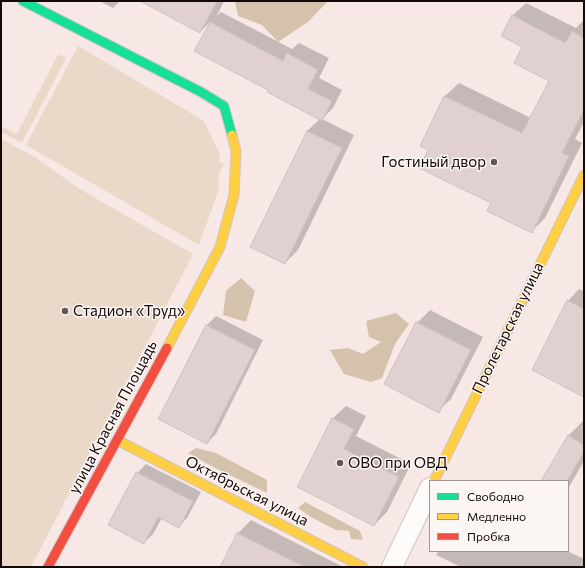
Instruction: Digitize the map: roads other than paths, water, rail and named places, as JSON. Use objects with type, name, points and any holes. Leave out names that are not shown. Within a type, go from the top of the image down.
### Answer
[{"type":"street","name":"улица Красная Площадь","points":[[23,1],[202,92],[224,106],[236,150],[234,195],[220,247],[48,567]]},
{"type":"street","name":"Пролетарская улица","points":[[434,480],[584,175]]},
{"type":"street","name":"Октябрьская улица","points":[[117,440],[363,567]]},
{"type":"street","points":[[392,567],[429,490]]},
{"type":"place","name":"Гостиный двор","points":[[494,162]]},
{"type":"place","name":"Стадион «Труд»","points":[[65,311]]},
{"type":"place","name":"ОВО при ОВД","points":[[340,463]]}]
